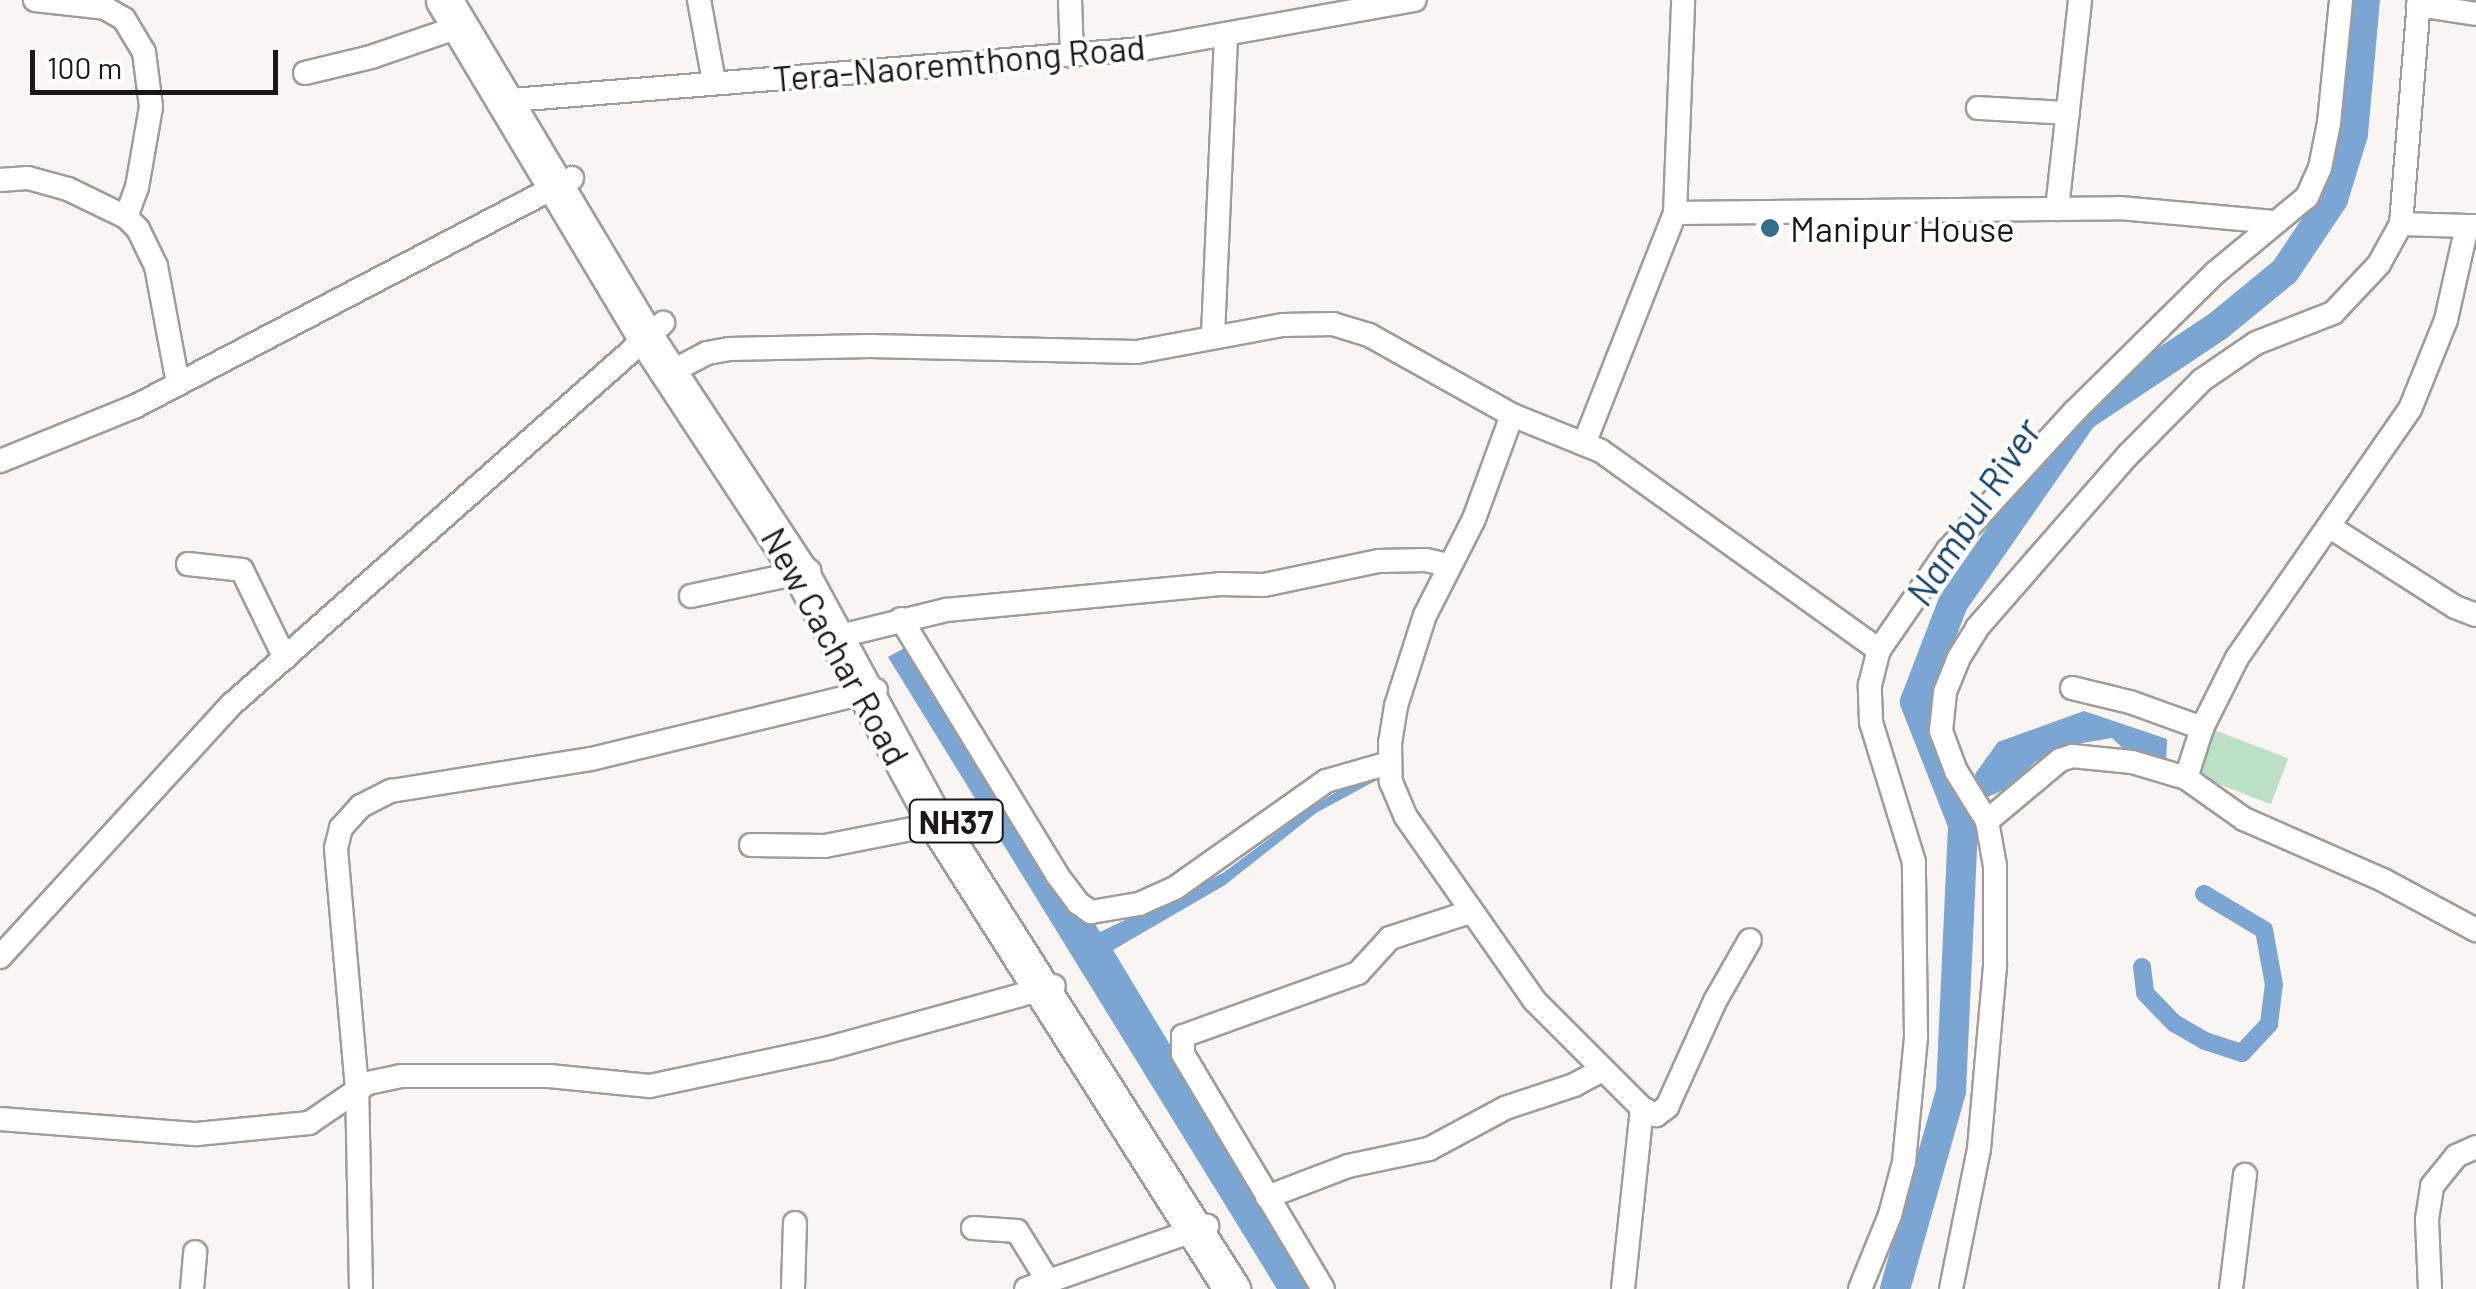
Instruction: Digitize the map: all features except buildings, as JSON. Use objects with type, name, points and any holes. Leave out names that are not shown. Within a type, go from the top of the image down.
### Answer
[{"type":"highway","name":"New Cachar Road","points":[[456,9],[678,368],[764,478],[937,824],[1049,987]]},
{"type":"highway","name":"New Cachar Road","points":[[871,691],[1049,987],[1203,1228],[1252,1289]]},
{"type":"highway","name":"New Cachar Road","points":[[1203,1228],[1232,1289]]},
{"type":"street","points":[[35,0],[105,8],[124,19],[144,52],[151,108],[138,187],[126,216]]},
{"type":"street","points":[[699,0],[714,82]]},
{"type":"street","points":[[1070,0],[1072,56]]},
{"type":"street","name":"Tera-Naoremthong Road","points":[[511,100],[1072,56],[1226,34],[1368,4],[1415,0]]},
{"type":"street","points":[[1584,444],[1676,213],[1683,0]]},
{"type":"street","points":[[2058,209],[2080,0]]},
{"type":"street","points":[[1860,1289],[1890,1215],[1904,1162],[1916,1037],[1914,862],[1870,722],[1870,684],[1879,650],[1948,550],[2074,412],[2273,222],[2306,197],[2320,168],[2341,0]]},
{"type":"street","points":[[1951,1289],[1979,1149],[1994,965],[1995,866],[1988,821],[1956,772],[1940,731],[1950,680],[1977,628],[2129,454],[2202,380],[2256,344],[2333,313],[2379,264],[2401,224],[2419,3],[2476,14]]},
{"type":"street","points":[[305,73],[371,57],[456,9]]},
{"type":"street","points":[[1213,335],[1226,34]]},
{"type":"street","points":[[1978,108],[2068,113]]},
{"type":"street","points":[[0,180],[45,181],[126,216],[138,229],[156,266],[178,384]]},
{"type":"street","points":[[0,461],[178,384],[563,183]]},
{"type":"street","points":[[1676,213],[2193,211],[2273,222]]},
{"type":"street","points":[[2186,778],[2202,728],[2237,658],[2410,408],[2428,370],[2471,226],[2401,224]]},
{"type":"street","points":[[678,368],[717,350],[757,347],[1137,352],[1213,335],[1315,322],[1350,328],[1512,415],[1621,463],[1879,650]]},
{"type":"street","points":[[0,957],[231,705],[654,331]]},
{"type":"street","points":[[1512,415],[1474,518],[1424,615],[1396,706],[1388,763],[1398,803],[1534,1000],[1642,1108],[1656,1115],[1667,1108],[1715,1001],[1750,940]]},
{"type":"street","points":[[2330,527],[2438,597],[2476,615]]},
{"type":"street","points":[[841,636],[901,619],[981,606],[1220,584],[1264,584],[1379,561],[1447,565]]},
{"type":"street","points":[[188,564],[242,570],[285,658]]},
{"type":"street","points":[[690,596],[809,571]]},
{"type":"street","points":[[901,619],[1057,875],[1090,912],[1139,904],[1174,888],[1326,781],[1388,763]]},
{"type":"street","points":[[2072,688],[2130,702],[2202,728]]},
{"type":"street","points":[[361,1289],[357,1089],[336,848],[342,828],[361,806],[391,791],[590,759],[871,691]]},
{"type":"street","points":[[1988,821],[2060,760],[2072,756],[2132,762],[2186,778],[2244,819],[2382,880],[2476,930]]},
{"type":"street","points":[[752,845],[825,846],[937,824]]},
{"type":"street","points":[[1322,1289],[1183,1054],[1183,1036],[1358,974],[1390,938],[1470,912]]},
{"type":"street","points":[[0,1119],[178,1134],[294,1127],[322,1117],[357,1089],[401,1076],[549,1076],[650,1086],[829,1048],[1049,987]]},
{"type":"street","points":[[1267,1196],[1348,1166],[1429,1149],[1505,1108],[1574,1085],[1602,1070]]},
{"type":"street","points":[[1622,1289],[1642,1108]]},
{"type":"street","points":[[2430,1289],[2427,1219],[2432,1186],[2456,1156],[2476,1147]]},
{"type":"street","points":[[2231,1289],[2245,1175]]},
{"type":"street","points":[[793,1289],[794,1222]]},
{"type":"street","points":[[973,1228],[1017,1231],[1037,1285],[1203,1228]]},
{"type":"street","points":[[192,1289],[196,1252]]},
{"type":"green space","points":[[2209,728],[2288,758],[2271,804],[2191,774]]},
{"type":"water","points":[[912,644],[1100,932],[1223,873],[1314,805],[1374,775],[1377,780],[1316,813],[1225,885],[1113,950],[1317,1289],[1277,1289],[888,657]]},
{"type":"water","points":[[2084,711],[2167,739],[2166,766],[2133,758],[2112,738],[2070,745],[2035,762],[2011,787],[1980,800],[1975,774],[1998,742]]},
{"type":"waterway","name":"Nambul River","points":[[1895,1289],[1951,1091],[1963,824],[1915,702],[1953,603],[2083,416],[2218,326],[2285,271],[2333,199],[2353,134],[2365,0]]},
{"type":"waterway","points":[[2142,967],[2145,993],[2174,1023],[2205,1041],[2242,1053],[2269,1024],[2274,985],[2264,930],[2204,894]]},
{"type":"place","name":"Manipur House","points":[[1770,228]]}]
